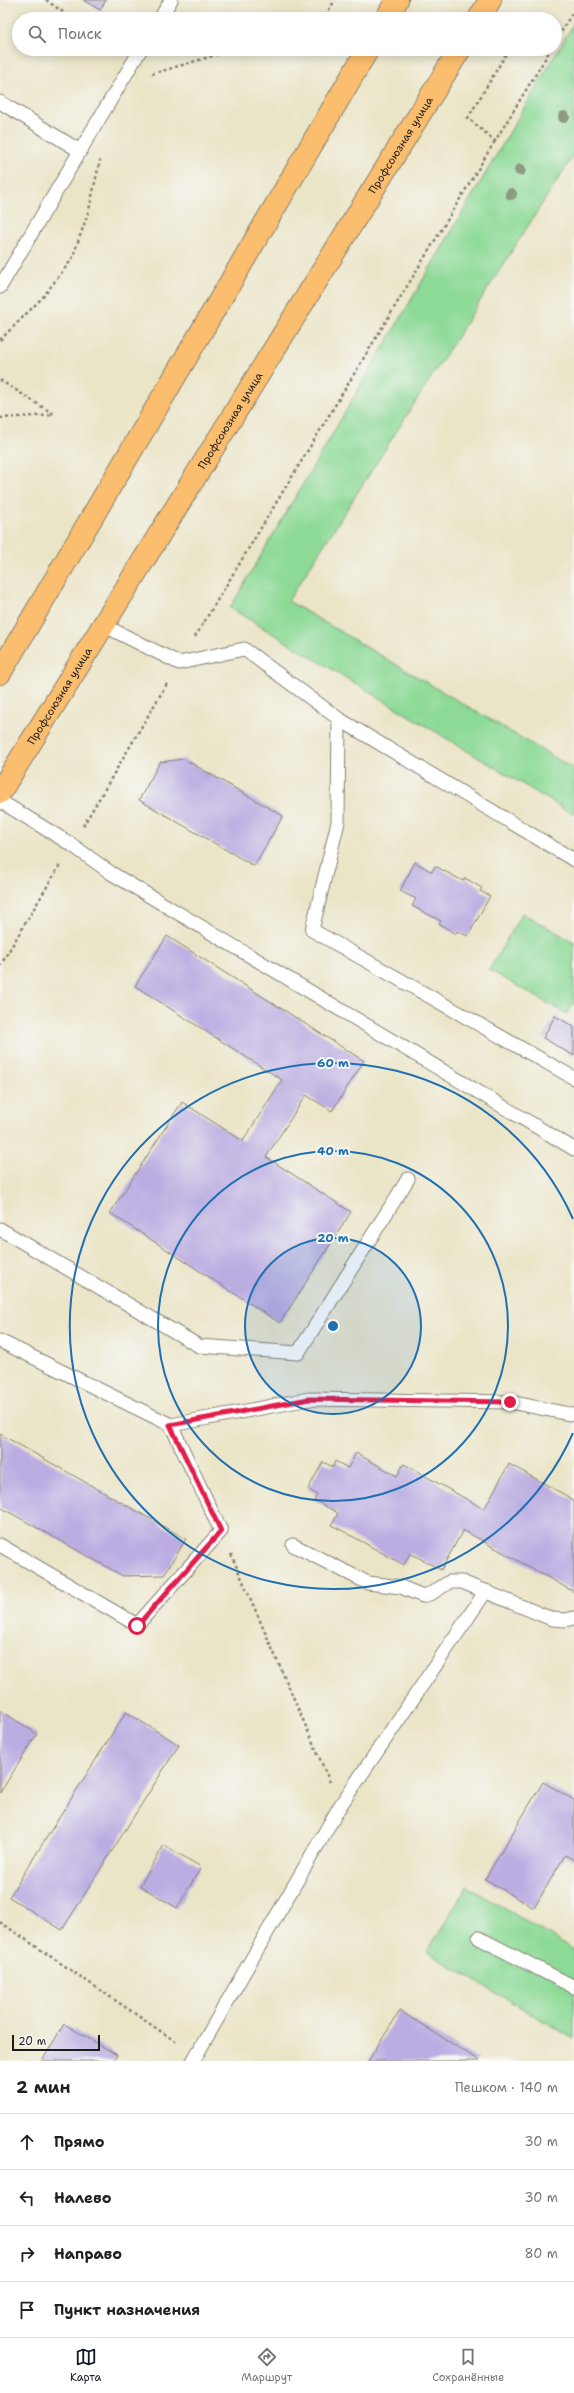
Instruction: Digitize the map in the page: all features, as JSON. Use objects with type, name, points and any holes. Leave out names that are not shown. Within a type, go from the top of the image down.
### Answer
[{"type":"main road","points":[[390,12],[397,0]]},
{"type":"main road","points":[[482,12],[490,0]]},
{"type":"main road","points":[[0,674],[364,56]]},
{"type":"main road","name":"Профсоюзная улица","points":[[0,792],[456,56]]},
{"type":"lane","points":[[164,12],[171,0]]},
{"type":"lane","points":[[0,287],[138,56]]},
{"type":"lane","points":[[0,102],[80,151]]},
{"type":"lane","points":[[103,625],[179,663],[244,649],[339,719],[574,860]]},
{"type":"lane","points":[[339,719],[338,822],[312,930],[574,1078]]},
{"type":"lane","points":[[0,801],[72,845],[111,872],[574,1149]]},
{"type":"lane","points":[[0,1229],[200,1346],[298,1353],[408,1179]]},
{"type":"lane","points":[[0,1341],[170,1425],[309,1399],[510,1402],[574,1415]]},
{"type":"lane","points":[[0,1545],[137,1626],[221,1531],[170,1425]]},
{"type":"lane","points":[[293,1544],[368,1583],[401,1587],[423,1596],[432,1593],[449,1582],[462,1582],[552,1619],[574,1618]]},
{"type":"lane","points":[[195,2058],[340,1806],[486,1591]]},
{"type":"lane","points":[[479,1938],[574,1987]]},
{"type":"path","points":[[46,0],[64,12]]},
{"type":"path","points":[[328,12],[335,0]]},
{"type":"path","points":[[562,30],[574,10]]},
{"type":"path","points":[[121,82],[212,56]]},
{"type":"path","points":[[495,141],[468,118],[505,56]]},
{"type":"path","points":[[0,966],[179,663],[545,56]]},
{"type":"path","points":[[0,340],[43,297],[72,259],[89,210],[101,162],[88,139]]},
{"type":"path","points":[[0,380],[55,415],[0,418]]},
{"type":"path","points":[[221,1531],[340,1806]]},
{"type":"path","points":[[0,1922],[195,2058]]},
{"type":"green space","points":[[574,23],[574,154],[288,601],[574,769],[574,815],[230,608],[555,56],[562,56],[562,43]]},
{"type":"green space","points":[[522,913],[574,942],[574,1003],[567,1014],[489,970]]},
{"type":"green space","points":[[467,1886],[574,1950],[574,2039],[427,1952]]},
{"type":"building","points":[[83,0],[106,0],[100,10]]},
{"type":"building","points":[[184,759],[283,816],[254,866],[139,800],[160,762]]},
{"type":"building","points":[[415,862],[432,872],[435,866],[463,881],[465,878],[482,888],[480,891],[490,896],[468,936],[457,931],[456,934],[439,924],[441,921],[412,906],[416,899],[400,891]]},
{"type":"building","points":[[167,936],[364,1061],[332,1111],[306,1095],[266,1157],[351,1212],[280,1323],[110,1213],[182,1102],[243,1141],[282,1080],[135,986]]},
{"type":"building","points":[[555,1016],[574,1027],[574,1056],[543,1038]]},
{"type":"building","points":[[0,1434],[186,1539],[164,1575],[123,1576],[0,1507]]},
{"type":"building","points":[[356,1453],[397,1476],[404,1464],[484,1509],[509,1464],[574,1500],[574,1592],[463,1530],[441,1570],[410,1553],[404,1565],[332,1525],[338,1513],[314,1500],[317,1495],[308,1489],[323,1462],[333,1467],[335,1461],[348,1468]]},
{"type":"building","points":[[0,1710],[37,1734],[0,1793]]},
{"type":"building","points":[[126,1712],[179,1745],[62,1930],[9,1897]]},
{"type":"building","points":[[543,1782],[574,1800],[574,1860],[565,1855],[534,1908],[485,1879]]},
{"type":"building","points":[[164,1845],[201,1867],[177,1908],[140,1886]]},
{"type":"building","points":[[400,2011],[480,2061],[368,2061]]},
{"type":"building","points":[[64,2024],[117,2055],[114,2061],[42,2061]]},
{"type":"route","points":[[137,1626],[221,1531],[170,1425],[309,1399],[510,1402]]}]
